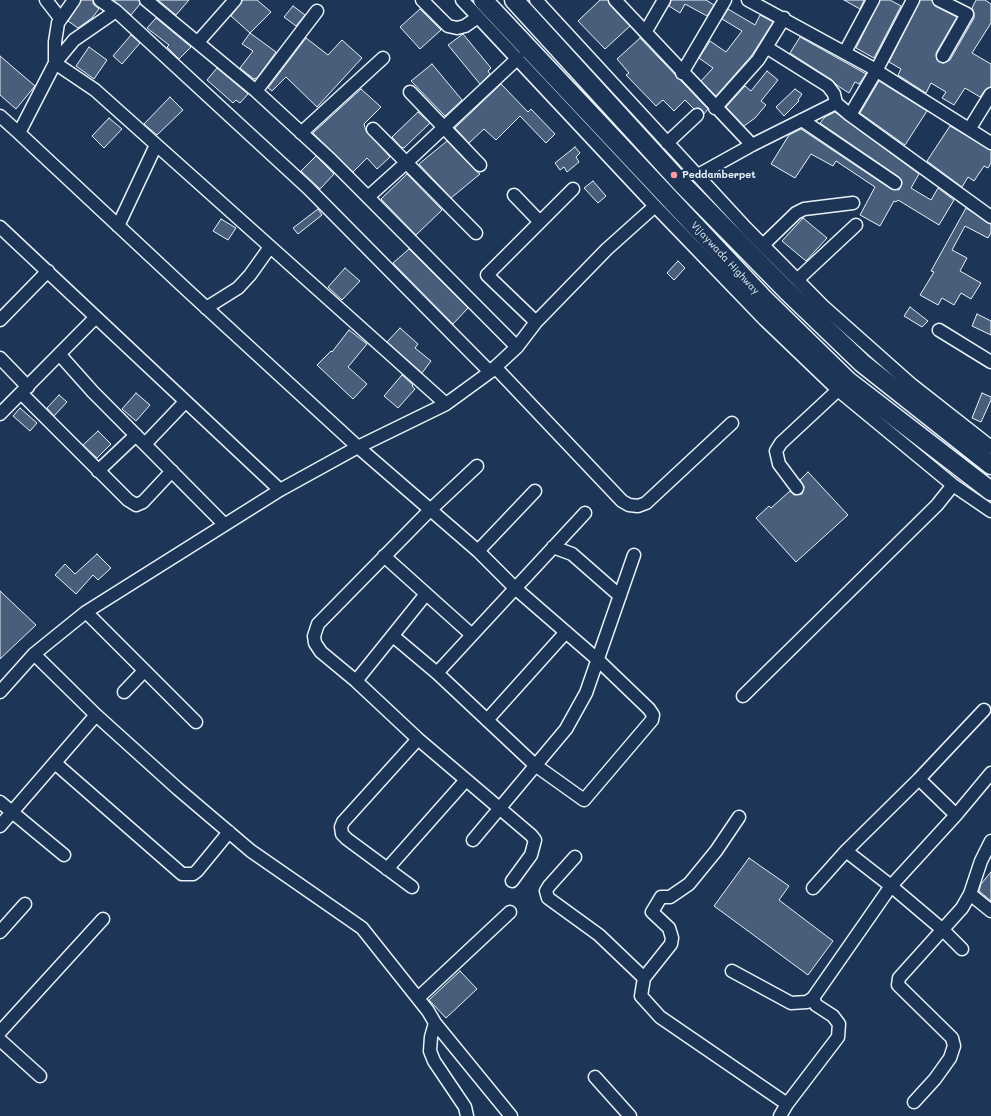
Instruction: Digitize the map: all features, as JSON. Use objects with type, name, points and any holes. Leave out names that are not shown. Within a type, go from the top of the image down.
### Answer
[{"type":"highway","name":"Vijaywada Highway","points":[[483,0],[763,298],[848,380],[991,491]]},
{"type":"highway","name":"Vijaywada Highway","points":[[514,0],[682,184],[787,291],[862,363],[991,465]]},
{"type":"street","points":[[46,0],[60,18]]},
{"type":"street","points":[[54,63],[55,42],[60,18],[74,0]]},
{"type":"street","points":[[100,0],[116,11],[308,188],[622,501],[629,505],[638,506],[646,504],[732,423]]},
{"type":"street","points":[[146,0],[256,91],[301,133],[368,197],[517,347]]},
{"type":"street","points":[[198,42],[235,0]]},
{"type":"street","points":[[422,0],[448,26],[457,28],[465,26],[478,17]]},
{"type":"street","points":[[462,0],[518,58],[655,206],[765,320],[838,390],[953,484],[991,511]]},
{"type":"street","points":[[536,0],[667,143],[823,306],[912,385],[991,447]]},
{"type":"street","points":[[615,0],[646,31],[682,73],[715,108],[752,145]]},
{"type":"street","points":[[646,31],[664,0]]},
{"type":"street","points":[[682,73],[725,0]]},
{"type":"street","points":[[748,0],[784,18],[876,70],[970,128],[991,143]]},
{"type":"street","points":[[845,52],[873,0]]},
{"type":"street","points":[[850,114],[876,70],[913,0]]},
{"type":"street","points":[[939,0],[967,14],[943,56]]},
{"type":"street","points":[[19,133],[54,63],[74,40],[116,11]]},
{"type":"street","points":[[256,91],[317,11]]},
{"type":"street","points":[[715,108],[758,60],[784,18]]},
{"type":"street","points":[[766,47],[828,86],[834,94],[836,103],[991,217]]},
{"type":"street","points":[[301,133],[383,58]]},
{"type":"street","points":[[368,197],[518,58]]},
{"type":"street","points":[[54,63],[95,90],[446,404]]},
{"type":"street","points":[[410,92],[480,165]]},
{"type":"street","points":[[970,128],[991,94]]},
{"type":"street","points":[[698,175],[752,145],[836,103]]},
{"type":"street","points":[[667,143],[697,115]]},
{"type":"street","points":[[0,116],[358,447],[478,551],[515,588],[598,660],[649,709],[653,715],[652,720],[584,800],[535,765],[437,673],[393,636]]},
{"type":"street","points":[[802,120],[895,183]]},
{"type":"street","points":[[373,129],[476,233]]},
{"type":"street","points":[[118,226],[156,145]]},
{"type":"street","points":[[536,322],[487,275],[573,189]]},
{"type":"street","points":[[514,195],[540,222]]},
{"type":"street","points":[[763,245],[796,213],[804,209],[854,203]]},
{"type":"street","points":[[2,685],[34,654],[86,612],[224,524],[280,490],[358,447],[446,404],[492,370],[517,347],[536,322],[607,249],[655,206]]},
{"type":"street","points":[[797,280],[856,225]]},
{"type":"street","points":[[0,227],[48,271],[95,318],[280,490]]},
{"type":"street","points":[[206,308],[238,288],[250,275],[270,247]]},
{"type":"street","points":[[0,320],[48,271]]},
{"type":"street","points":[[0,414],[95,318]]},
{"type":"street","points":[[939,330],[991,362]]},
{"type":"street","points":[[60,355],[93,392],[224,524]]},
{"type":"street","points":[[0,358],[24,390],[128,500],[136,505],[143,502],[172,472]]},
{"type":"street","points":[[797,488],[779,464],[776,451],[781,442],[838,390]]},
{"type":"street","points":[[145,444],[185,402]]},
{"type":"street","points":[[98,470],[136,435]]},
{"type":"street","points":[[477,466],[429,510],[318,624],[314,636],[315,643],[321,652],[356,681],[418,739],[531,835],[535,840],[531,855],[512,881]]},
{"type":"street","points":[[743,696],[937,506],[953,484]]},
{"type":"street","points":[[478,551],[535,491]]},
{"type":"street","points":[[437,673],[585,513]]},
{"type":"street","points":[[553,547],[572,554],[620,596]]},
{"type":"street","points":[[473,840],[566,728],[586,693],[634,555]]},
{"type":"street","points":[[384,556],[472,635]]},
{"type":"street","points":[[356,681],[426,594]]},
{"type":"street","points":[[86,612],[196,722]]},
{"type":"street","points":[[487,720],[566,632]]},
{"type":"street","points":[[34,654],[96,715],[178,789],[251,851],[362,928],[428,1010],[435,1023],[511,1116]]},
{"type":"street","points":[[124,692],[144,671]]},
{"type":"street","points":[[813,888],[846,851],[919,779],[984,710]]},
{"type":"street","points":[[0,826],[96,715]]},
{"type":"street","points":[[412,887],[347,839],[342,834],[341,827],[343,822],[418,739]]},
{"type":"street","points":[[55,764],[182,874],[188,875],[197,871],[229,832]]},
{"type":"street","points":[[732,971],[791,1003],[807,1002],[813,998],[891,886],[956,815],[991,773]]},
{"type":"street","points":[[919,779],[956,815]]},
{"type":"street","points":[[387,869],[466,780]]},
{"type":"street","points":[[0,802],[64,855]]},
{"type":"street","points":[[739,817],[716,851],[689,884],[670,897],[661,897],[652,912],[669,928],[672,938],[671,944],[644,978],[642,996],[660,1017],[787,1104]]},
{"type":"street","points":[[914,1102],[935,1079],[950,1058],[954,1046],[952,1038],[898,985],[899,978],[962,908],[970,894],[980,861],[991,841]]},
{"type":"street","points":[[846,851],[891,886],[943,930],[962,949]]},
{"type":"street","points":[[575,857],[549,886],[546,891],[548,898],[599,936],[644,978]]},
{"type":"street","points":[[970,894],[991,911]]},
{"type":"street","points":[[0,932],[25,904]]},
{"type":"street","points":[[418,998],[510,912]]},
{"type":"street","points":[[0,1032],[103,918]]},
{"type":"street","points":[[780,1116],[787,1104],[838,1037],[839,1024],[833,1016],[816,1005],[813,998]]},
{"type":"street","points":[[435,1023],[430,1044],[430,1051],[434,1061],[465,1107],[466,1116]]},
{"type":"street","points":[[0,1040],[40,1076]]},
{"type":"street","points":[[595,1077],[630,1116]]},
{"type":"building","points":[[81,0],[93,0],[93,4],[99,9],[92,18],[78,28],[68,21]]},
{"type":"building","points":[[113,0],[139,0],[140,4],[131,15]]},
{"type":"building","points":[[158,0],[189,0],[176,15]]},
{"type":"building","points":[[243,0],[257,0],[271,12],[250,33],[231,16]]},
{"type":"building","points":[[600,0],[608,0],[610,5],[630,26],[605,49],[578,21]]},
{"type":"building","points":[[671,0],[706,0],[714,5],[707,16],[685,4],[680,13],[669,6]]},
{"type":"building","points":[[844,0],[864,0],[860,9]]},
{"type":"building","points":[[880,0],[890,0],[901,6],[874,58],[856,48]]},
{"type":"building","points":[[920,0],[932,0],[935,6],[957,17],[936,53],[937,60],[943,63],[950,60],[974,18],[972,8],[976,0],[985,0],[991,4],[991,23],[972,53],[991,64],[991,87],[985,90],[980,97],[965,88],[954,105],[942,98],[946,92],[931,83],[926,93],[898,75],[901,69],[889,62]]},
{"type":"building","points":[[293,6],[305,15],[296,26],[284,17]]},
{"type":"building","points":[[420,9],[441,30],[420,49],[400,27]]},
{"type":"building","points":[[728,9],[755,25],[760,15],[773,22],[752,55],[716,96],[701,81],[713,68],[699,58],[710,41],[726,52],[742,31],[722,19]]},
{"type":"building","points":[[156,18],[191,47],[179,59],[167,47],[169,45],[147,28]]},
{"type":"building","points":[[250,33],[276,52],[257,78],[254,79],[240,68],[253,51],[242,44]]},
{"type":"building","points":[[463,34],[491,68],[488,71],[490,74],[480,84],[448,45]]},
{"type":"building","points":[[131,35],[140,43],[122,64],[113,56]]},
{"type":"building","points":[[800,37],[866,74],[859,84],[855,82],[849,93],[832,80],[790,53]]},
{"type":"building","points":[[306,38],[328,55],[342,40],[362,58],[317,107],[286,77],[272,91],[268,88]]},
{"type":"building","points":[[640,38],[708,109],[704,114],[702,110],[699,108],[694,109],[685,100],[674,111],[663,100],[656,106],[626,75],[629,73],[617,59]]},
{"type":"building","points":[[89,47],[107,60],[94,79],[76,66]]},
{"type":"building","points":[[0,56],[35,86],[16,109],[0,95]]},
{"type":"building","points":[[432,64],[462,100],[445,116],[411,81]]},
{"type":"building","points":[[217,68],[248,94],[240,103],[236,100],[233,103],[207,80]]},
{"type":"building","points":[[767,71],[778,80],[761,101],[766,105],[755,118],[744,126],[726,107],[745,86],[751,91]]},
{"type":"building","points":[[879,81],[927,111],[905,145],[860,113]]},
{"type":"building","points":[[501,84],[528,112],[531,109],[555,134],[546,143],[520,116],[496,140],[484,129],[469,143],[455,128]]},
{"type":"building","points":[[361,89],[381,107],[364,124],[366,131],[390,157],[377,169],[367,158],[353,172],[313,133]]},
{"type":"building","points":[[795,89],[802,94],[798,100],[799,101],[784,116],[776,107]]},
{"type":"building","points":[[170,97],[183,110],[157,135],[144,124]]},
{"type":"building","points":[[418,112],[430,123],[404,148],[401,147],[392,137]]},
{"type":"building","points":[[835,112],[919,174],[911,188],[931,200],[938,188],[954,200],[939,225],[898,200],[896,202],[894,201],[880,226],[860,215],[875,187],[836,161],[833,166],[811,154],[795,178],[771,164],[789,135],[801,129],[891,189],[899,190],[902,183],[899,177],[820,123],[825,117]]},
{"type":"building","points":[[109,118],[122,129],[104,148],[92,136]]},
{"type":"building","points":[[950,126],[991,150],[991,163],[988,168],[984,166],[974,181],[968,177],[962,187],[927,161]]},
{"type":"building","points":[[447,141],[480,174],[451,198],[419,164]]},
{"type":"building","points":[[575,147],[580,153],[576,157],[579,162],[567,172],[564,167],[560,170],[555,163]]},
{"type":"building","points":[[316,156],[334,174],[320,189],[301,171]]},
{"type":"building","points":[[407,174],[442,210],[416,235],[381,199]]},
{"type":"building","points":[[593,181],[606,196],[598,203],[584,188]]},
{"type":"building","points":[[966,208],[991,224],[991,233],[988,238],[965,226],[952,250],[967,258],[960,271],[981,283],[971,299],[961,293],[954,305],[942,298],[938,305],[920,295],[934,272],[931,271]]},
{"type":"building","points":[[318,209],[322,215],[298,234],[293,228]]},
{"type":"building","points":[[803,218],[827,238],[806,261],[782,241]]},
{"type":"building","points":[[221,219],[236,228],[228,240],[213,231]]},
{"type":"building","points":[[409,249],[468,308],[453,324],[393,263]]},
{"type":"building","points":[[678,261],[685,268],[674,280],[667,273]]},
{"type":"building","points":[[345,268],[360,281],[342,300],[328,287]]},
{"type":"building","points":[[910,307],[928,321],[922,327],[904,316]]},
{"type":"building","points":[[977,314],[991,321],[991,335],[972,326]]},
{"type":"building","points":[[400,328],[418,344],[415,348],[431,361],[422,373],[387,342]]},
{"type":"building","points":[[349,330],[367,344],[348,367],[367,384],[353,399],[317,365],[331,351],[332,352]]},
{"type":"building","points":[[402,375],[413,385],[412,386],[415,389],[398,408],[384,396]]},
{"type":"building","points":[[136,393],[150,405],[136,421],[122,409]]},
{"type":"building","points":[[982,393],[991,397],[991,400],[981,422],[972,418]]},
{"type":"building","points":[[59,395],[67,402],[54,416],[47,408]]},
{"type":"building","points":[[20,408],[37,423],[30,431],[13,416]]},
{"type":"building","points":[[98,431],[111,444],[97,458],[83,445]]},
{"type":"building","points":[[808,472],[848,515],[796,562],[756,518],[769,506],[771,508],[790,491],[794,495],[802,494],[804,487],[800,480]]},
{"type":"building","points":[[97,554],[111,568],[98,580],[93,575],[76,594],[55,575],[65,564],[75,574]]},
{"type":"building","points":[[0,591],[36,625],[0,659]]},
{"type":"building","points":[[749,858],[789,886],[779,900],[833,941],[808,975],[714,906]]},
{"type":"building","points":[[991,872],[991,901],[979,891],[981,884]]},
{"type":"building","points":[[460,971],[477,989],[446,1018],[429,1000]]},
{"type":"place","name":"Peddamberpet","points":[[674,175]]}]
